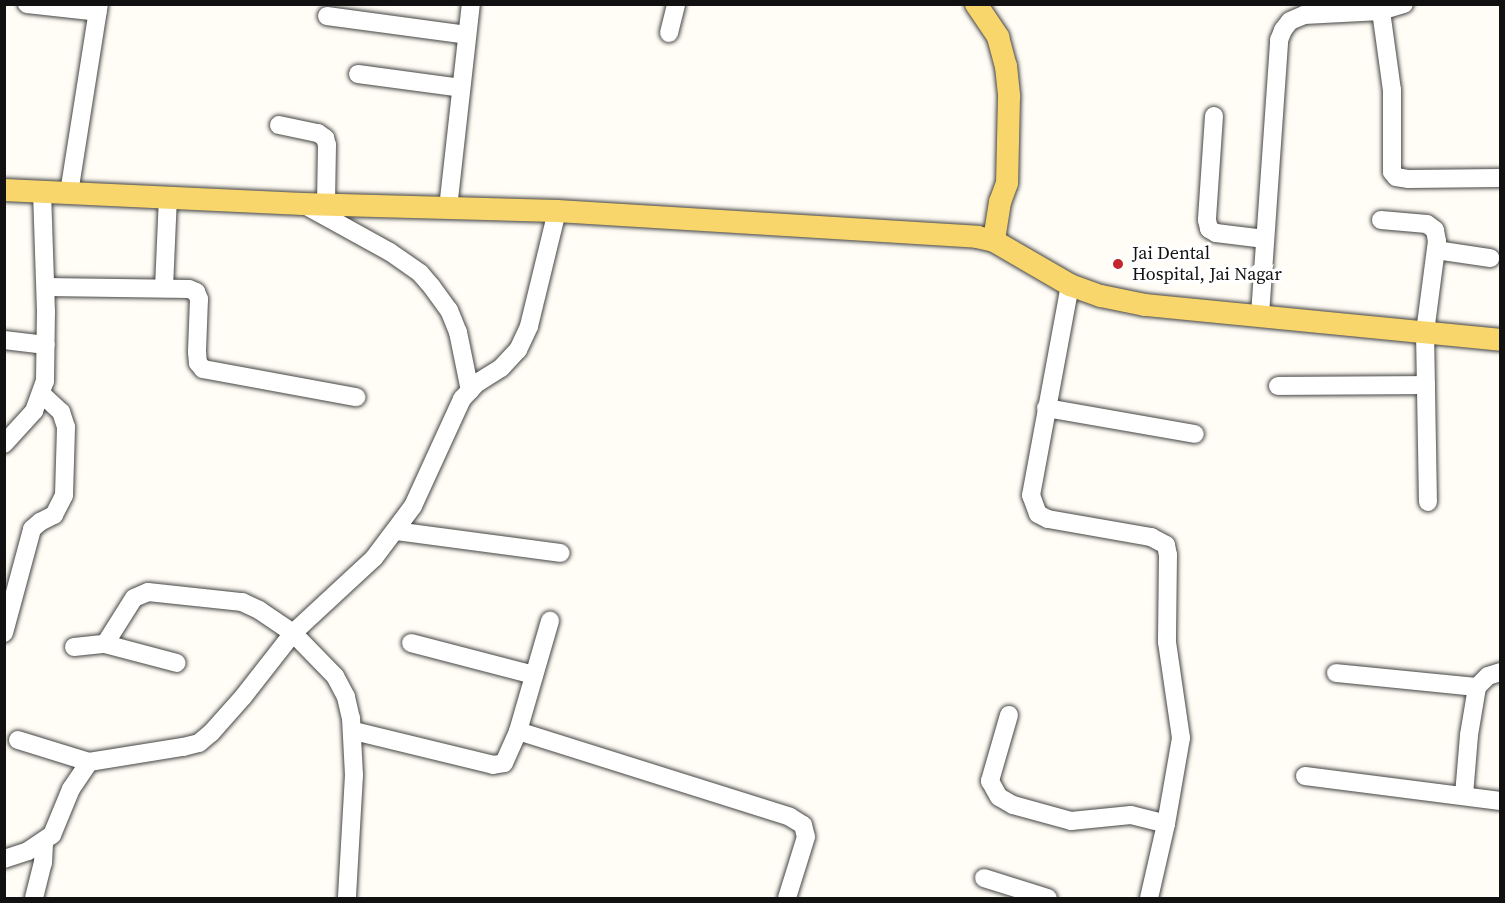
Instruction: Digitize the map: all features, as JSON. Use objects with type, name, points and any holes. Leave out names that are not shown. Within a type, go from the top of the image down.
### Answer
[{"type":"main road","points":[[976,4],[998,37],[1006,66],[1009,97],[1007,183],[1000,202],[994,241]]},
{"type":"main road","points":[[4,190],[326,205],[557,211],[893,229],[977,237],[994,241],[1070,285],[1101,296],[1145,306],[1260,315],[1500,340]]},
{"type":"street","points":[[27,4],[98,8],[69,193]]},
{"type":"street","points":[[448,208],[471,4]]},
{"type":"street","points":[[669,33],[676,4]]},
{"type":"street","points":[[1260,315],[1279,40],[1298,10],[1381,11],[1404,4]]},
{"type":"street","points":[[1381,11],[1392,90],[1392,172],[1396,177],[1409,179],[1500,178]]},
{"type":"street","points":[[327,16],[467,34]]},
{"type":"street","points":[[358,74],[461,87]]},
{"type":"street","points":[[1214,116],[1206,220],[1209,230],[1216,233],[1265,239]]},
{"type":"street","points":[[279,125],[318,133],[325,138],[327,145],[326,205]]},
{"type":"street","points":[[4,444],[34,411],[42,394],[46,345],[46,287],[42,192]]},
{"type":"street","points":[[164,288],[168,198]]},
{"type":"street","points":[[303,204],[390,252],[420,273],[449,310],[458,332],[470,391]]},
{"type":"street","points":[[18,740],[89,762],[199,743],[243,697],[293,633],[374,558],[396,531],[413,506],[452,416],[470,391],[501,368],[518,350],[529,326],[557,211]]},
{"type":"street","points":[[1381,220],[1427,224],[1435,230],[1436,250],[1425,332],[1428,502]]},
{"type":"street","points":[[1436,250],[1490,258]]},
{"type":"street","points":[[1070,285],[1030,495],[1038,514],[1048,519],[1151,537],[1166,545],[1168,555],[1167,642],[1181,738],[1166,824],[1149,898]]},
{"type":"street","points":[[46,287],[189,289],[196,292],[199,299],[198,363],[203,369],[356,398]]},
{"type":"street","points":[[4,340],[46,345]]},
{"type":"street","points":[[1278,387],[1426,385]]},
{"type":"street","points":[[4,633],[32,529],[54,515],[64,495],[66,427],[61,412],[42,394]]},
{"type":"street","points":[[1046,408],[1195,434]]},
{"type":"street","points":[[396,531],[561,553]]},
{"type":"street","points":[[105,644],[134,598],[148,592],[243,602],[293,633],[336,676],[346,696],[354,731],[347,898]]},
{"type":"street","points":[[354,731],[493,765],[504,763],[518,731],[550,621]]},
{"type":"street","points":[[411,643],[534,675]]},
{"type":"street","points":[[74,647],[105,644],[177,663]]},
{"type":"street","points":[[1464,795],[1469,735],[1477,687],[1488,676],[1500,672]]},
{"type":"street","points":[[1336,673],[1477,687]]},
{"type":"street","points":[[1009,715],[990,781],[999,797],[1013,805],[1071,821],[1131,815],[1166,824]]},
{"type":"street","points":[[518,731],[790,817],[803,825],[806,837],[787,898]]},
{"type":"street","points":[[4,859],[28,851],[44,842],[52,834],[70,789],[89,762]]},
{"type":"street","points":[[1305,776],[1500,801]]},
{"type":"street","points":[[34,898],[44,842]]},
{"type":"street","points":[[984,878],[1048,898]]},
{"type":"place","name":"Jai Dental Hospital, Jai Nagar","points":[[1118,264]]}]
